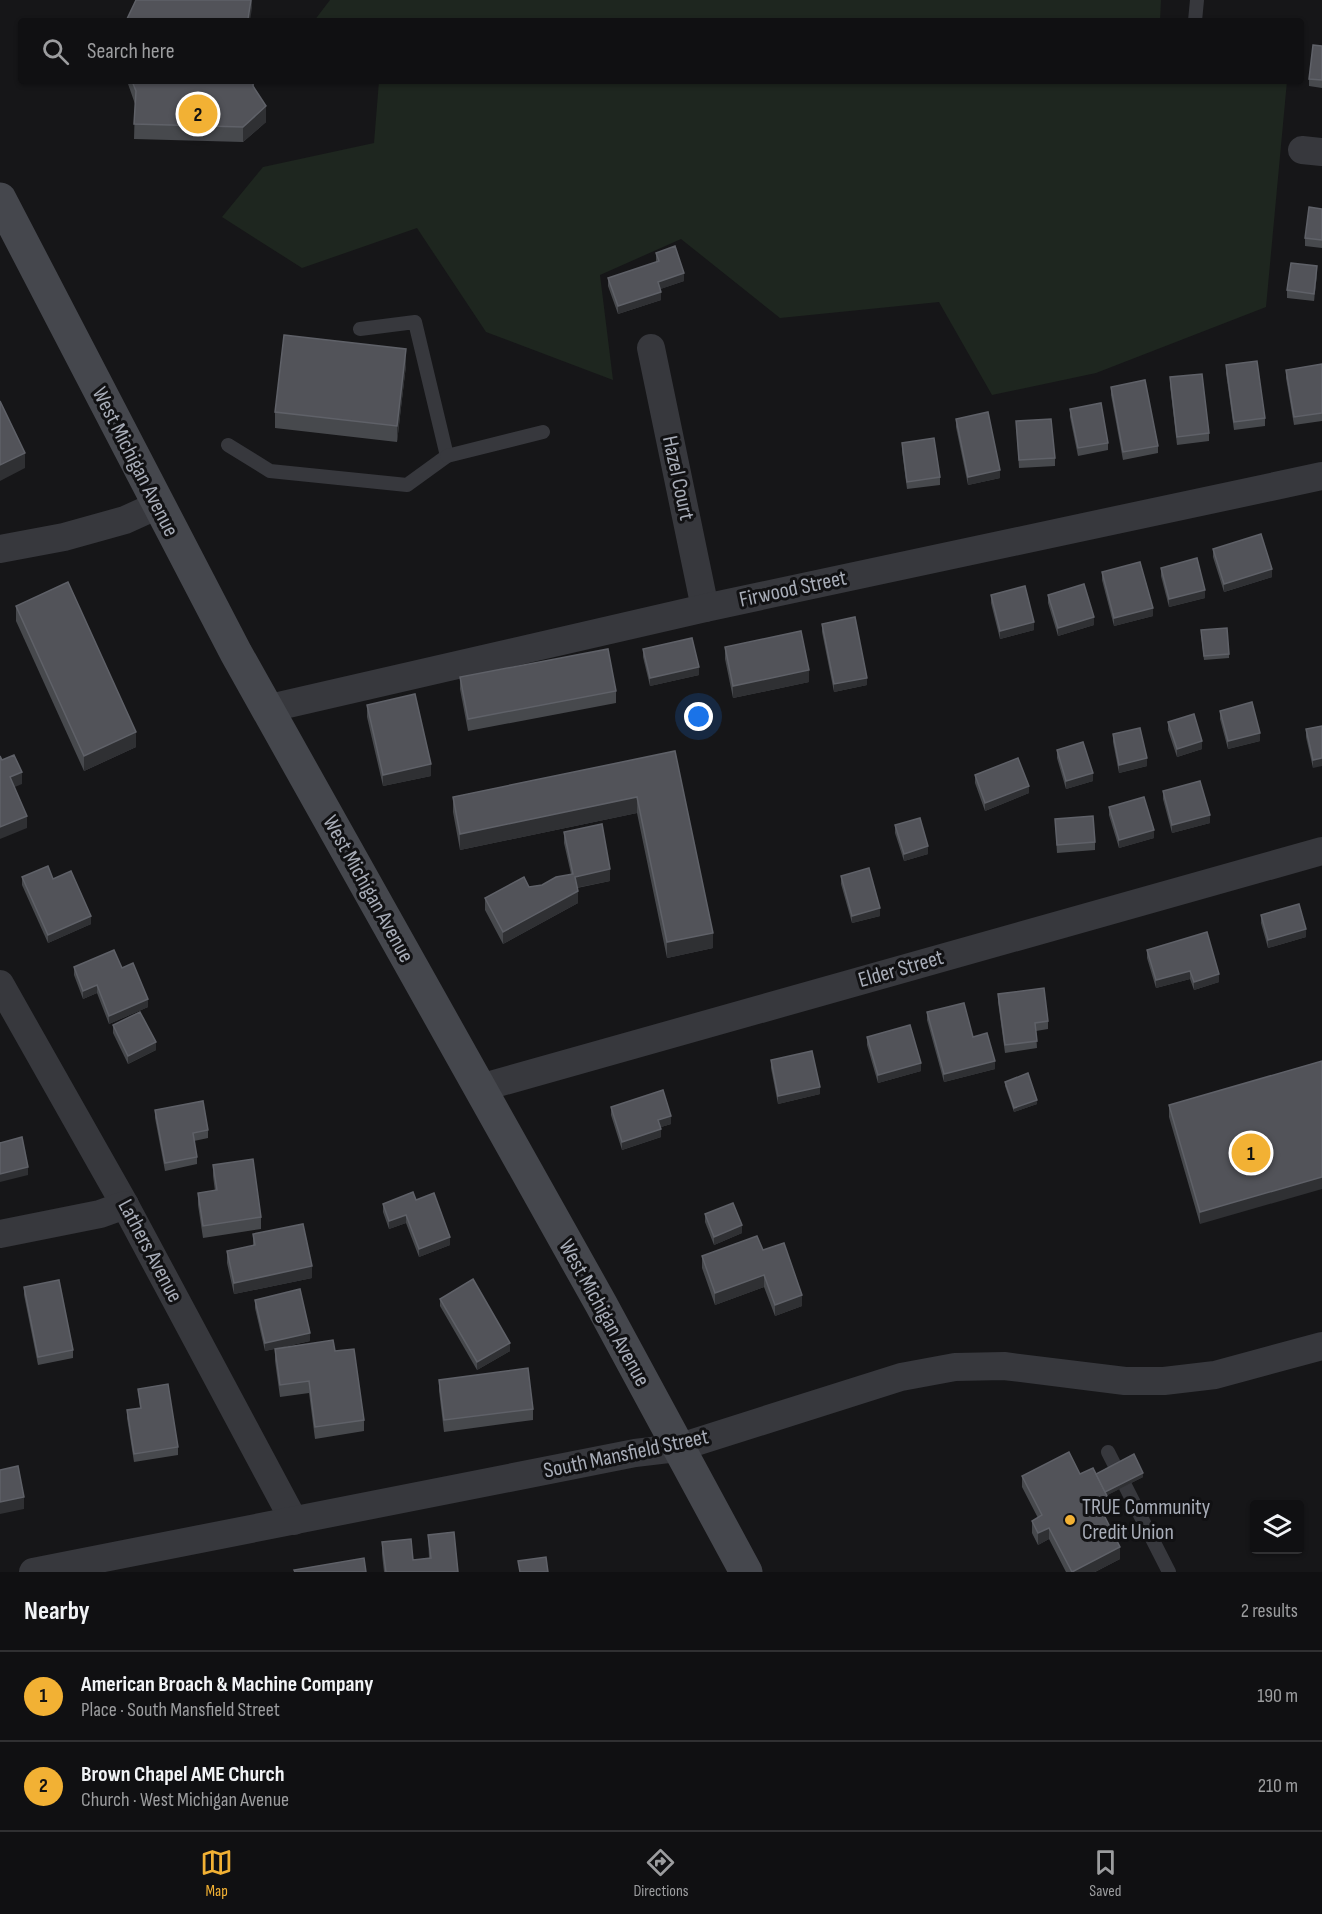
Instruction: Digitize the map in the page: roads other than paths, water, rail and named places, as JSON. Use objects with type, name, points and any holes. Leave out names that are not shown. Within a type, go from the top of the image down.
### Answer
[{"type":"main road","name":"West Michigan Avenue","points":[[0,199],[266,709],[601,1304],[746,1572]]},
{"type":"street","name":"Hazel Court","points":[[651,348],[705,608]]},
{"type":"street","name":"Firwood Street","points":[[266,709],[705,608],[1322,476]]},
{"type":"street","points":[[0,549],[64,537],[125,520],[158,505]]},
{"type":"street","name":"Elder Street","points":[[480,1088],[1322,850]]},
{"type":"street","name":"Lathers Avenue","points":[[0,984],[125,1205],[294,1521]]},
{"type":"street","points":[[0,1234],[100,1214],[125,1205]]},
{"type":"street","name":"South Mansfield Street","points":[[33,1572],[623,1455],[677,1448],[901,1377],[955,1367],[1004,1366],[1125,1381],[1164,1381],[1215,1375],[1322,1346]]},
{"type":"lane","points":[[1195,18],[1197,0]]},
{"type":"lane","points":[[360,330],[416,322],[447,456]]},
{"type":"lane","points":[[228,445],[270,471],[407,485],[447,456],[543,432]]},
{"type":"lane","points":[[1108,1452],[1169,1572]]},
{"type":"place","name":"Brown Chapel AME Church","points":[[198,114]]},
{"type":"place","name":"American Broach & Machine Company","points":[[1251,1153]]},
{"type":"place","name":"TRUE Community Credit Union","points":[[1070,1520]]}]
